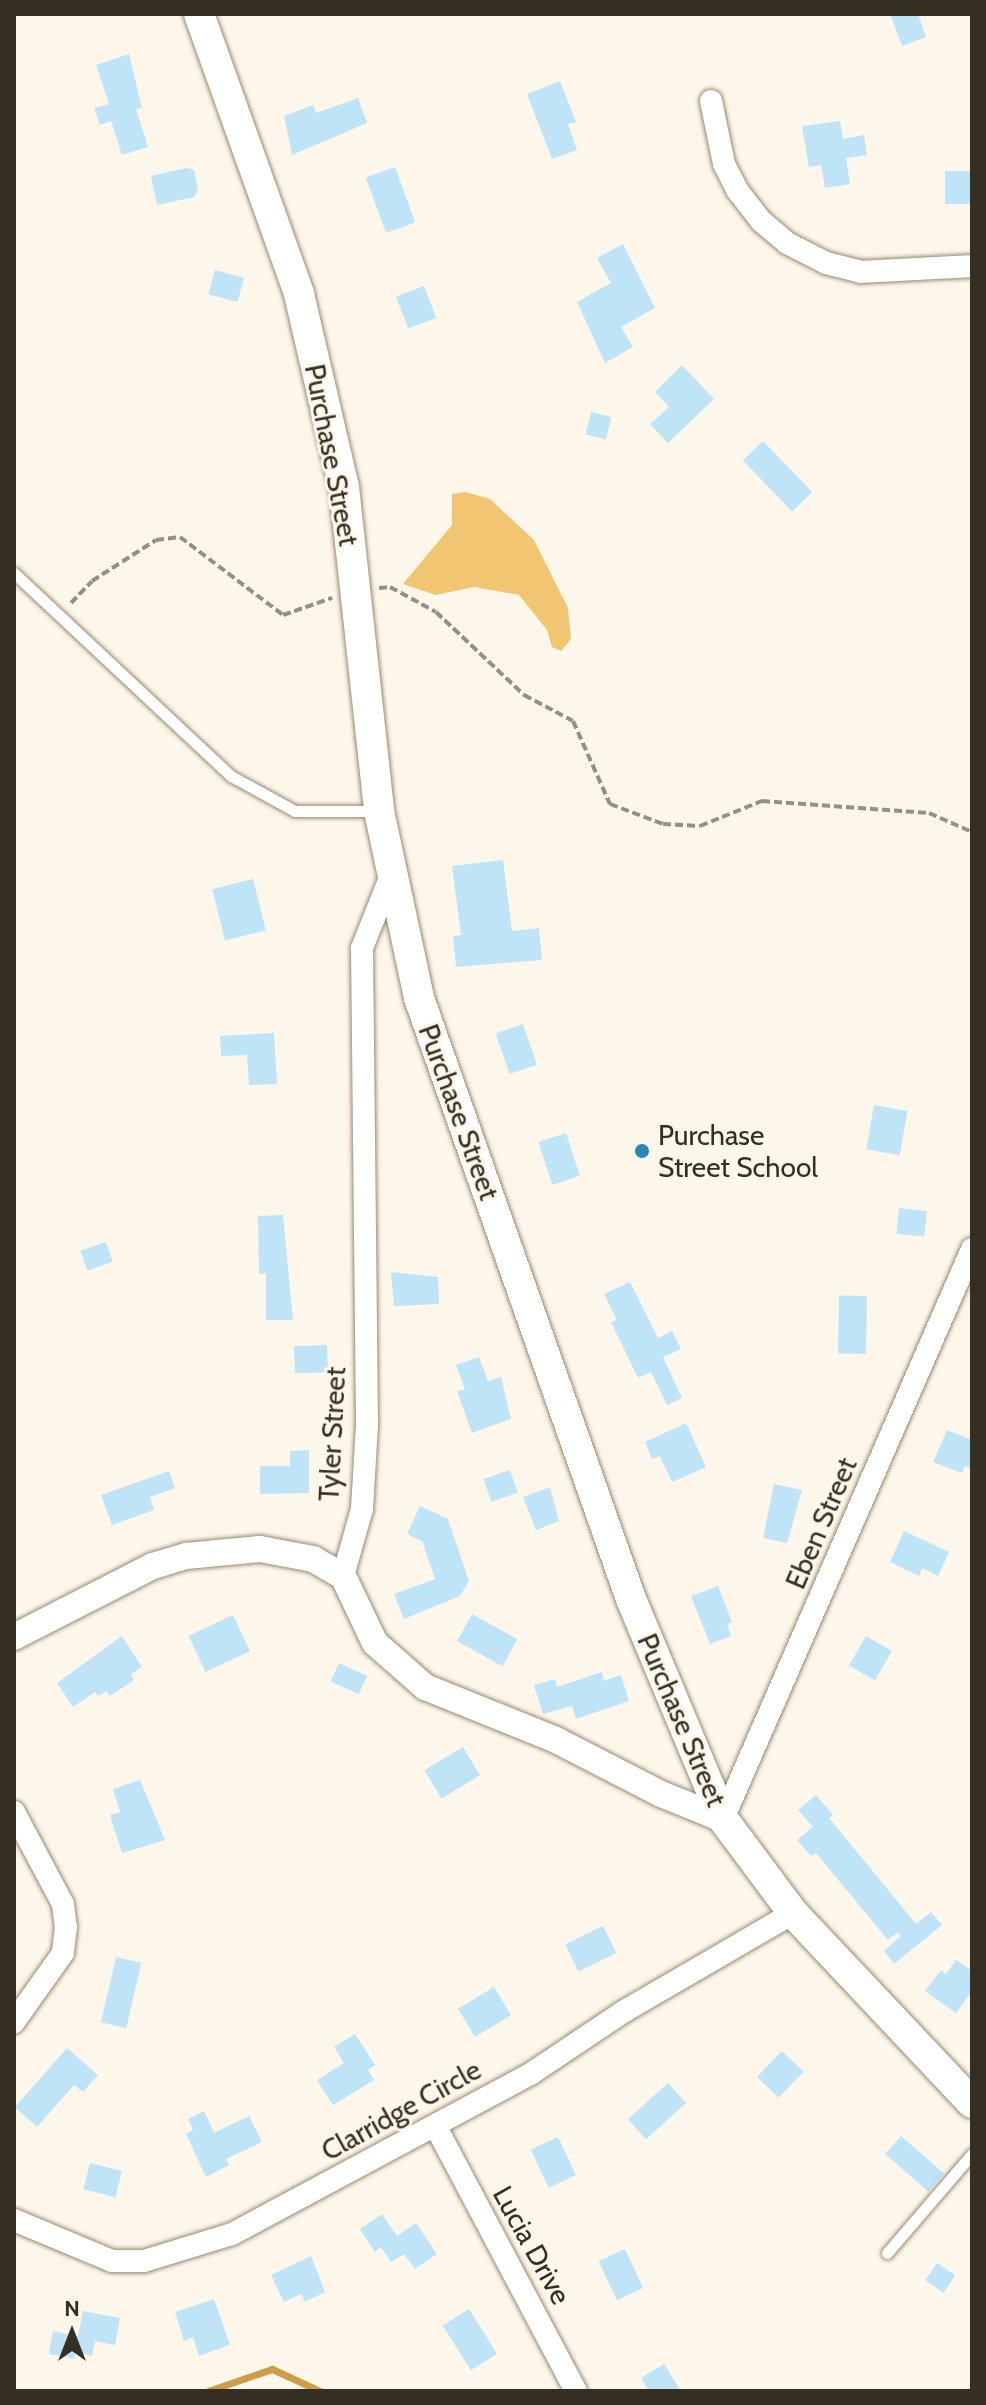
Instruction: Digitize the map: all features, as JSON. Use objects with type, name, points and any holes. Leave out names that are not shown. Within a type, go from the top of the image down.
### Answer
[{"type":"main road","name":"Purchase Street","points":[[199,14],[299,294],[344,487],[379,811],[390,878],[435,1043],[631,1599],[723,1819],[793,1913],[972,2103]]},
{"type":"street","points":[[711,101],[724,164],[737,190],[761,221],[787,243],[826,263],[861,272],[972,266]]},
{"type":"street","name":"Tyler Street","points":[[343,1576],[362,1509],[367,1424],[359,1088],[362,948],[390,878]]},
{"type":"street","name":"Eben Street","points":[[723,1819],[972,1249]]},
{"type":"street","points":[[14,1637],[153,1566],[186,1556],[260,1549],[313,1559],[343,1576],[375,1643],[425,1687],[556,1740],[661,1794],[723,1819]]},
{"type":"street","points":[[14,1812],[59,1894],[66,1927],[63,1953],[14,2022]]},
{"type":"street","name":"Clarridge Circle","points":[[14,2220],[112,2261],[157,2258],[232,2234],[436,2127],[793,1913]]},
{"type":"street","name":"Lucia Drive","points":[[436,2127],[576,2391]]},
{"type":"lane","points":[[14,573],[231,776],[275,804],[319,813],[379,811]]},
{"type":"lane","points":[[887,2253],[972,2154]]},
{"type":"path","points":[[61,614],[92,581],[156,540],[180,537],[283,615],[355,590],[390,587],[436,612],[524,695],[573,721],[610,804],[663,824],[700,826],[762,801],[929,813],[972,832]]},
{"type":"shaded area","points":[[465,492],[490,499],[534,540],[568,608],[571,639],[561,651],[552,647],[547,630],[519,595],[474,587],[436,595],[403,584],[452,525],[452,494]]},
{"type":"building","points":[[890,14],[918,14],[926,37],[902,46]]},
{"type":"building","points":[[129,54],[142,108],[136,109],[148,147],[122,155],[111,121],[100,125],[94,108],[109,104],[96,65]]},
{"type":"building","points":[[560,81],[576,122],[568,124],[577,150],[552,159],[527,94]]},
{"type":"building","points":[[358,98],[367,123],[292,155],[284,116],[313,105],[316,113]]},
{"type":"building","points":[[840,121],[843,139],[864,135],[867,155],[846,158],[850,184],[825,188],[821,165],[809,167],[802,126]]},
{"type":"building","points":[[395,167],[415,222],[386,233],[366,178]]},
{"type":"building","points":[[187,168],[194,170],[198,190],[194,197],[157,205],[151,176]]},
{"type":"building","points":[[945,171],[972,171],[972,204],[945,204]]},
{"type":"building","points":[[623,244],[655,308],[621,327],[633,347],[605,363],[577,302],[611,283],[597,258]]},
{"type":"building","points":[[215,270],[244,278],[238,302],[209,294]]},
{"type":"building","points":[[424,286],[436,318],[408,328],[396,297]]},
{"type":"building","points":[[682,365],[714,399],[668,443],[650,424],[669,407],[655,392]]},
{"type":"building","points":[[591,412],[611,417],[606,439],[585,434]]},
{"type":"building","points":[[763,441],[812,492],[792,512],[743,460]]},
{"type":"building","points":[[503,860],[512,931],[539,928],[542,960],[456,967],[453,936],[461,935],[452,866]]},
{"type":"building","points":[[253,879],[266,930],[225,941],[212,889]]},
{"type":"building","points":[[523,1024],[537,1065],[510,1074],[496,1033]]},
{"type":"building","points":[[274,1033],[277,1084],[249,1085],[247,1055],[221,1056],[220,1036]]},
{"type":"building","points":[[874,1105],[907,1111],[900,1155],[866,1149]]},
{"type":"building","points":[[566,1133],[580,1176],[552,1185],[538,1142]]},
{"type":"building","points":[[899,1208],[927,1211],[924,1237],[896,1234]]},
{"type":"building","points":[[283,1215],[293,1320],[266,1320],[266,1273],[259,1274],[258,1216]]},
{"type":"building","points":[[106,1242],[113,1262],[87,1271],[80,1251]]},
{"type":"building","points":[[391,1272],[438,1277],[439,1304],[394,1306]]},
{"type":"building","points":[[630,1282],[658,1338],[672,1331],[681,1349],[663,1357],[682,1398],[667,1405],[651,1372],[638,1378],[611,1322],[617,1320],[604,1294]]},
{"type":"building","points":[[839,1296],[867,1296],[866,1354],[838,1354]]},
{"type":"building","points":[[327,1345],[328,1372],[295,1373],[294,1346]]},
{"type":"building","points":[[479,1357],[488,1381],[501,1377],[511,1419],[472,1433],[457,1391],[465,1389],[456,1365]]},
{"type":"building","points":[[686,1423],[706,1467],[672,1482],[660,1456],[652,1459],[645,1442]]},
{"type":"building","points":[[947,1430],[972,1440],[972,1469],[965,1466],[962,1473],[933,1462]]},
{"type":"building","points":[[309,1450],[309,1493],[260,1494],[260,1466],[290,1466],[290,1451]]},
{"type":"building","points":[[510,1470],[518,1493],[491,1502],[484,1479]]},
{"type":"building","points":[[169,1471],[175,1488],[150,1497],[154,1510],[112,1525],[101,1495]]},
{"type":"building","points":[[774,1484],[802,1490],[787,1543],[763,1538]]},
{"type":"building","points":[[550,1487],[559,1521],[536,1530],[523,1497]]},
{"type":"building","points":[[420,1506],[448,1519],[469,1581],[460,1596],[404,1619],[394,1594],[435,1579],[422,1541],[407,1534]]},
{"type":"building","points":[[904,1531],[949,1552],[938,1576],[922,1568],[919,1576],[890,1562]]},
{"type":"building","points":[[718,1586],[732,1622],[727,1624],[731,1636],[710,1644],[691,1596]]},
{"type":"building","points":[[472,1614],[517,1639],[502,1666],[457,1641]]},
{"type":"building","points":[[233,1615],[250,1651],[205,1672],[189,1636]]},
{"type":"building","points":[[122,1636],[142,1667],[131,1674],[134,1680],[110,1696],[106,1691],[98,1696],[95,1692],[73,1707],[57,1683]]},
{"type":"building","points":[[866,1636],[892,1651],[875,1680],[849,1665]]},
{"type":"building","points":[[339,1663],[367,1676],[359,1694],[331,1681]]},
{"type":"building","points":[[602,1672],[604,1681],[621,1675],[629,1701],[576,1719],[572,1706],[543,1714],[534,1685],[555,1679],[557,1687]]},
{"type":"building","points":[[463,1747],[480,1775],[441,1798],[424,1770]]},
{"type":"building","points":[[140,1780],[165,1840],[122,1853],[110,1815],[120,1812],[113,1789]]},
{"type":"building","points":[[816,1795],[833,1815],[829,1818],[916,1924],[931,1912],[942,1925],[894,1964],[884,1951],[901,1936],[898,1932],[888,1940],[816,1853],[811,1856],[797,1840],[813,1827],[798,1810]]},
{"type":"building","points":[[603,1926],[616,1953],[578,1971],[565,1944]]},
{"type":"building","points":[[116,1957],[141,1963],[126,2028],[101,2022]]},
{"type":"building","points":[[956,1960],[972,1971],[972,1991],[956,2013],[925,1991],[941,1970],[946,1974]]},
{"type":"building","points":[[494,1987],[511,2015],[475,2037],[458,2009]]},
{"type":"building","points":[[355,2034],[375,2065],[368,2070],[374,2080],[333,2105],[317,2080],[344,2063],[334,2047]]},
{"type":"building","points":[[67,2048],[98,2075],[83,2092],[74,2085],[37,2127],[15,2107]]},
{"type":"building","points":[[782,2051],[804,2072],[779,2098],[757,2077]]},
{"type":"building","points":[[668,2083],[686,2103],[646,2139],[628,2119]]},
{"type":"building","points":[[204,2111],[214,2133],[249,2116],[262,2142],[226,2159],[229,2165],[206,2177],[186,2134],[193,2130],[188,2119]]},
{"type":"building","points":[[901,2136],[944,2173],[928,2192],[885,2154]]},
{"type":"building","points":[[558,2137],[576,2175],[549,2188],[531,2150]]},
{"type":"building","points":[[90,2163],[122,2171],[115,2197],[83,2189]]},
{"type":"building","points":[[382,2214],[397,2236],[416,2223],[437,2254],[415,2269],[404,2254],[391,2262],[381,2247],[375,2252],[360,2229]]},
{"type":"building","points":[[625,2249],[643,2288],[617,2300],[599,2261]]},
{"type":"building","points":[[311,2256],[325,2292],[305,2302],[301,2294],[284,2302],[271,2275]]},
{"type":"building","points":[[937,2263],[955,2275],[943,2293],[925,2280]]},
{"type":"building","points":[[214,2299],[230,2345],[199,2356],[193,2337],[184,2341],[175,2312]]},
{"type":"building","points":[[469,2309],[497,2354],[471,2370],[443,2325]]},
{"type":"building","points":[[83,2311],[120,2318],[115,2345],[95,2341],[92,2356],[76,2352],[74,2359],[49,2354],[53,2331],[78,2336]]},
{"type":"building","points":[[664,2364],[681,2391],[649,2391],[641,2378]]},
{"type":"waterway","points":[[208,2391],[272,2369],[320,2391]]},
{"type":"place","name":"Purchase Street School","points":[[642,1151]]}]
